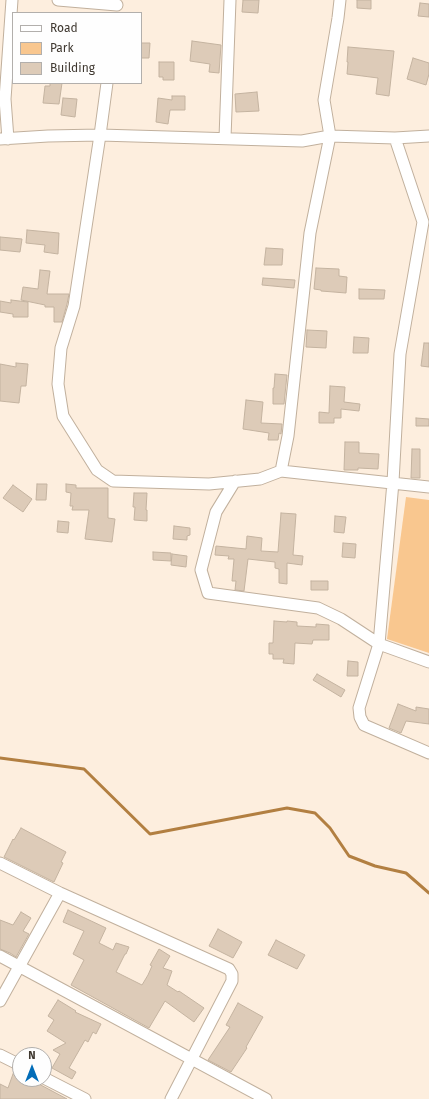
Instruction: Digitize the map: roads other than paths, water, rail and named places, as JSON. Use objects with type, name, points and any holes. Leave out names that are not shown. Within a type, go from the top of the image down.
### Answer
[{"type":"street","points":[[12,0],[5,99],[4,139],[100,135],[302,141],[330,136],[395,138],[429,136]]},
{"type":"street","points":[[58,0],[117,6]]},
{"type":"street","points":[[225,138],[230,0]]},
{"type":"street","points":[[281,471],[288,436],[310,233],[330,136],[324,100],[340,0]]},
{"type":"street","points":[[107,84],[74,306],[61,348],[58,384],[63,416],[97,470],[113,480],[209,484],[260,479],[281,471],[429,487]]},
{"type":"street","points":[[395,138],[423,222],[400,354],[393,482],[379,644],[359,708],[360,717],[364,725],[429,753]]},
{"type":"street","points":[[235,481],[216,512],[201,570],[208,593],[318,608],[341,619],[379,644],[429,662]]},
{"type":"street","points":[[0,863],[60,893],[229,969],[232,974],[232,980],[172,1099]]},
{"type":"street","points":[[0,1001],[60,893]]},
{"type":"street","points":[[0,956],[266,1099]]},
{"type":"street","points":[[0,1055],[12,1061]]},
{"type":"street","points":[[52,1082],[85,1099]]},
{"type":"waterway","points":[[0,758],[84,769],[150,834],[287,808],[315,813],[330,828],[349,856],[375,866],[406,873],[429,893]]}]
